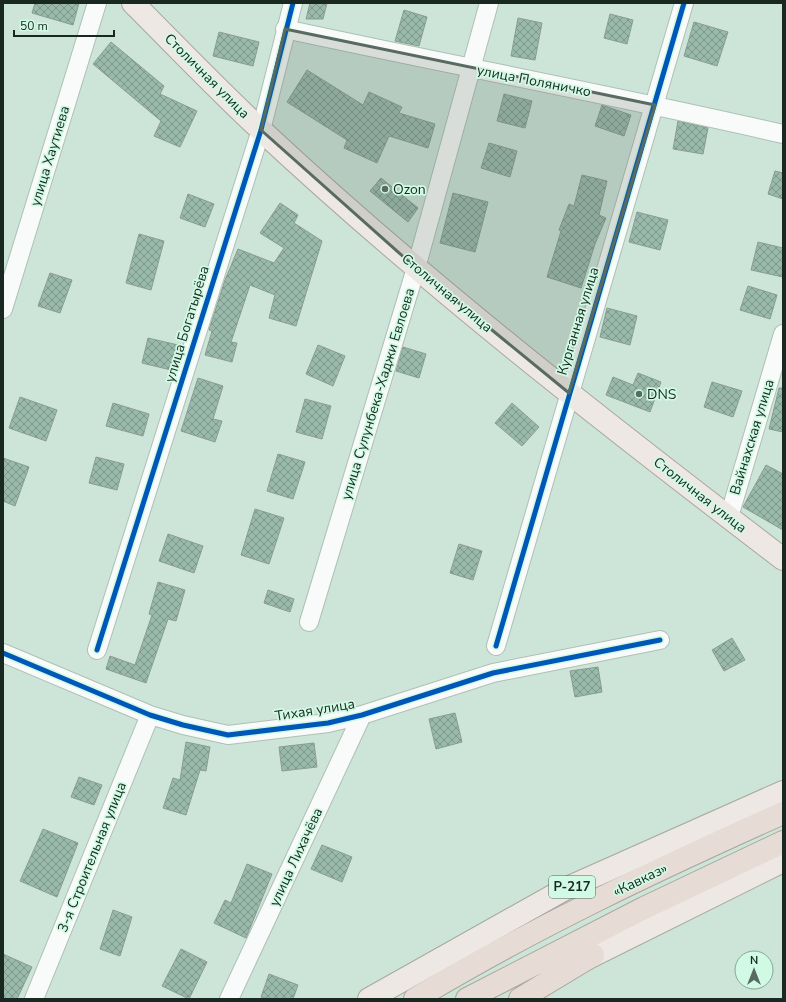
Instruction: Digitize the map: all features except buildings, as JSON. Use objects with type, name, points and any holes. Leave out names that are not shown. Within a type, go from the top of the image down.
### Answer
[{"type":"highway","name":"«Кавказ»","points":[[415,999],[467,968],[561,919],[710,846],[783,813]]},
{"type":"highway","name":"«Кавказ»","points":[[467,999],[644,908],[783,842]]},
{"type":"highway","points":[[520,999],[593,955]]},
{"type":"main road","name":"Столичная улица","points":[[133,3],[261,130],[416,268],[569,393],[783,559]]},
{"type":"main road","name":"Р-217","points":[[369,999],[565,889],[783,792]]},
{"type":"main road","points":[[512,999],[593,955],[783,861]]},
{"type":"street","name":"улица Хаутиева","points":[[3,309],[97,3]]},
{"type":"street","name":"улица Богатырёва","points":[[97,650],[261,130],[285,29],[293,3]]},
{"type":"street","name":"улица Сулунбека-Хаджи Евлоева","points":[[309,622],[416,268],[489,3]]},
{"type":"street","name":"Курганная улица","points":[[496,646],[684,3]]},
{"type":"street","name":"улица Поляничко","points":[[285,29],[471,69],[655,105],[783,134]]},
{"type":"street","name":"Вайнахская улица","points":[[729,517],[783,334]]},
{"type":"street","name":"Тихая улица","points":[[3,653],[150,715],[184,726],[228,735],[328,723],[362,715],[493,673],[660,640]]},
{"type":"street","name":"3-я Строительная улица","points":[[34,999],[150,715]]},
{"type":"street","name":"улица Лихачёва","points":[[229,999],[362,715]]},
{"type":"highlighted area","points":[[285,29],[655,105],[569,393],[416,268],[261,130]]},
{"type":"cycle path","points":[[97,650],[261,130],[293,3]]},
{"type":"cycle path","points":[[496,646],[684,3]]},
{"type":"cycle path","points":[[3,653],[150,715],[183,725],[228,735],[328,723],[362,715],[493,673],[660,640]]},
{"type":"place","name":"Ozon","points":[[385,189]]},
{"type":"place","name":"DNS","points":[[639,394]]}]
